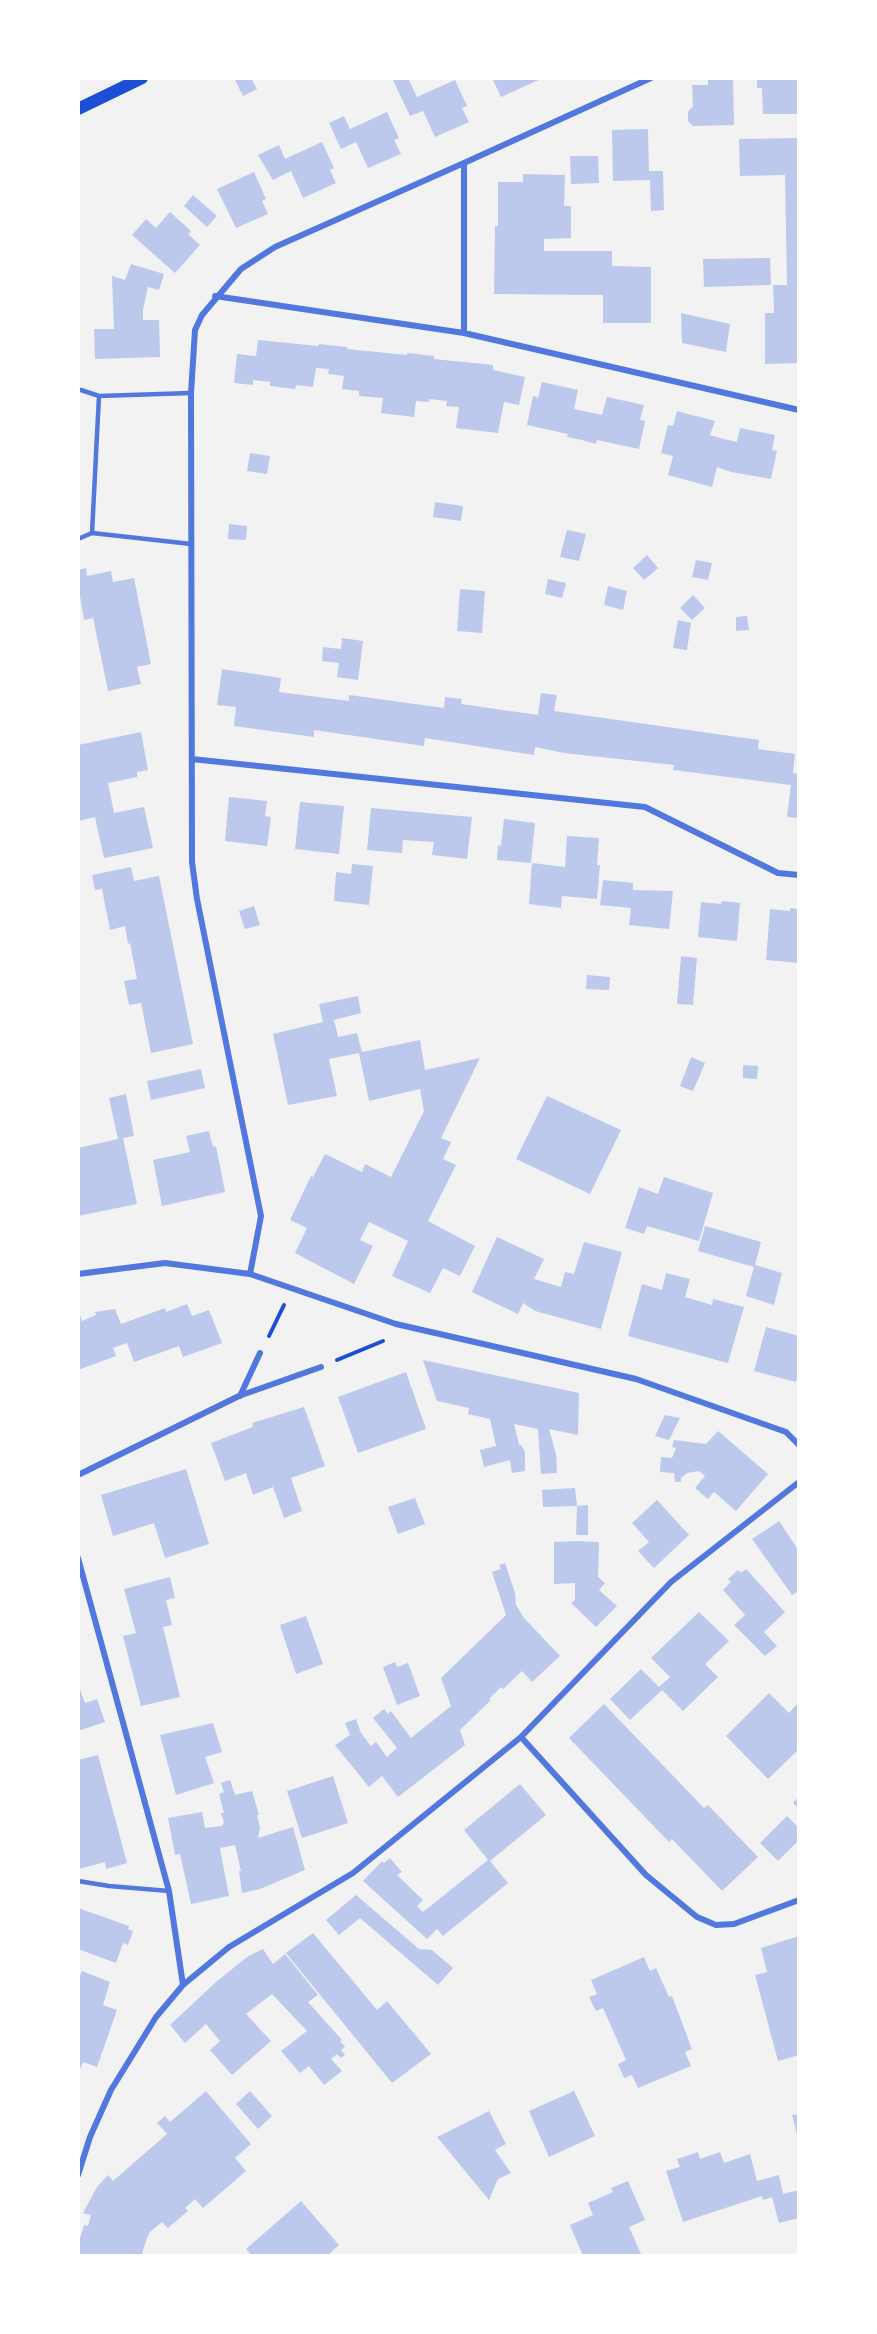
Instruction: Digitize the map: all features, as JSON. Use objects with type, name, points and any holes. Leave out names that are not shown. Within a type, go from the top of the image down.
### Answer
[{"type":"main road","points":[[78,109],[142,78]]},
{"type":"street","points":[[250,1274],[261,1216],[197,899],[192,862],[191,393],[195,330],[201,315],[215,296],[240,269],[275,247],[651,78]]},
{"type":"street","points":[[464,163],[464,333]]},
{"type":"street","points":[[215,296],[464,333],[799,410]]},
{"type":"street","points":[[192,759],[645,807],[778,873],[799,875]]},
{"type":"street","points":[[78,1274],[165,1263],[250,1274],[396,1324],[636,1379],[786,1432],[799,1445]]},
{"type":"street","points":[[239,1396],[260,1353]]},
{"type":"street","points":[[78,1475],[239,1396],[321,1367]]},
{"type":"street","points":[[78,2175],[90,2137],[117,2080],[156,2017],[183,1985],[229,1947],[353,1874],[521,1737],[671,1582],[799,1482]]},
{"type":"street","points":[[78,1558],[169,1891],[183,1985]]},
{"type":"street","points":[[521,1737],[646,1875],[697,1917],[716,1925],[734,1924],[799,1900]]},
{"type":"lane","points":[[81,390],[99,396],[191,393]]},
{"type":"lane","points":[[92,533],[99,396]]},
{"type":"lane","points":[[78,539],[92,533],[191,544]]},
{"type":"lane","points":[[78,1881],[109,1887],[169,1891]]},
{"type":"path","points":[[260,1353],[292,1290]]},
{"type":"path","points":[[321,1367],[384,1341],[396,1324]]},
{"type":"building","points":[[234,78],[251,78],[257,89],[243,96]]},
{"type":"building","points":[[392,78],[408,78],[417,97],[455,80],[467,106],[462,108],[469,122],[435,137],[423,111],[410,116]]},
{"type":"building","points":[[492,78],[543,78],[501,97]]},
{"type":"building","points":[[757,78],[799,78],[799,114],[763,114],[762,88],[757,88]]},
{"type":"building","points":[[733,79],[734,125],[693,126],[688,121],[688,112],[693,106],[692,85],[708,85],[708,80]]},
{"type":"building","points":[[387,112],[399,138],[394,140],[401,154],[368,168],[356,142],[341,149],[329,123],[344,116],[350,129]]},
{"type":"building","points":[[648,129],[649,171],[663,171],[664,210],[651,211],[650,180],[613,181],[612,130]]},
{"type":"building","points":[[799,138],[799,363],[765,364],[765,313],[774,313],[773,285],[787,285],[785,175],[740,176],[739,139]]},
{"type":"building","points":[[322,142],[334,168],[330,170],[336,183],[303,198],[291,171],[273,180],[258,155],[279,145],[285,159]]},
{"type":"building","points":[[570,156],[598,156],[599,183],[571,184]]},
{"type":"building","points":[[254,172],[266,199],[262,201],[268,214],[236,228],[217,189]]},
{"type":"building","points":[[523,174],[565,175],[564,206],[571,206],[571,238],[544,239],[544,251],[612,251],[612,266],[651,267],[651,323],[603,323],[603,295],[494,294],[498,182],[523,182]]},
{"type":"building","points":[[193,195],[217,216],[207,227],[184,206]]},
{"type":"building","points":[[170,212],[191,231],[188,234],[200,245],[175,273],[132,235],[146,219],[156,228]]},
{"type":"building","points":[[770,258],[771,285],[704,287],[703,259]]},
{"type":"building","points":[[131,264],[164,274],[159,290],[148,287],[143,310],[143,320],[159,320],[160,357],[95,359],[94,329],[114,329],[112,276],[125,280]]},
{"type":"building","points":[[681,313],[730,324],[726,352],[682,343]]},
{"type":"building","points":[[258,340],[434,356],[434,359],[493,365],[493,370],[525,377],[519,405],[504,402],[498,433],[456,428],[459,407],[446,406],[447,401],[429,399],[429,402],[416,401],[414,417],[381,413],[383,398],[359,396],[359,391],[342,389],[344,376],[328,374],[329,369],[316,368],[313,387],[296,385],[295,389],[270,386],[270,382],[253,380],[253,385],[234,383],[237,354],[256,356]]},
{"type":"building","points":[[542,382],[578,390],[574,409],[602,415],[607,397],[644,405],[640,420],[645,421],[639,449],[597,440],[596,444],[567,437],[568,434],[527,425],[533,396],[538,398]]},
{"type":"building","points":[[677,411],[715,421],[710,435],[724,439],[737,442],[740,428],[775,435],[772,450],[777,451],[771,479],[731,472],[717,467],[712,487],[668,475],[673,456],[661,453],[668,425],[673,426]]},
{"type":"building","points":[[250,453],[270,456],[267,474],[247,471]]},
{"type":"building","points":[[435,502],[463,506],[461,521],[433,517]]},
{"type":"building","points":[[229,524],[247,526],[246,540],[228,539]]},
{"type":"building","points":[[567,530],[586,534],[579,561],[560,557]]},
{"type":"building","points":[[647,555],[658,568],[644,580],[633,568]]},
{"type":"building","points":[[696,560],[712,563],[708,580],[692,577]]},
{"type":"building","points":[[86,568],[87,576],[111,571],[113,582],[134,578],[151,664],[137,667],[141,684],[108,691],[93,618],[84,620],[80,596],[78,597],[78,570]]},
{"type":"building","points":[[548,579],[566,583],[562,598],[545,594]]},
{"type":"building","points":[[608,586],[627,591],[623,610],[604,605]]},
{"type":"building","points":[[460,589],[485,591],[482,633],[457,631]]},
{"type":"building","points":[[693,595],[705,608],[692,620],[680,608]]},
{"type":"building","points":[[747,616],[749,630],[736,631],[736,617]]},
{"type":"building","points":[[678,620],[691,623],[687,650],[673,648]]},
{"type":"building","points":[[342,638],[363,641],[358,680],[337,677],[339,663],[322,661],[323,647],[341,649]]},
{"type":"building","points":[[222,669],[281,678],[279,692],[349,701],[349,695],[444,708],[445,697],[462,699],[461,704],[538,715],[541,693],[557,695],[554,711],[759,740],[758,749],[795,754],[793,773],[799,774],[799,818],[787,817],[791,785],[673,770],[674,765],[564,753],[535,747],[534,755],[425,738],[424,746],[314,730],[314,737],[234,726],[236,707],[217,705]]},
{"type":"building","points":[[141,732],[148,770],[137,772],[137,777],[108,783],[114,813],[144,807],[153,848],[104,858],[95,817],[78,821],[78,787],[80,787],[78,745]]},
{"type":"building","points":[[229,797],[267,801],[265,816],[271,817],[267,846],[225,841]]},
{"type":"building","points":[[300,802],[344,806],[339,854],[295,849]]},
{"type":"building","points":[[371,808],[472,817],[467,859],[432,855],[434,842],[403,840],[402,853],[367,850]]},
{"type":"building","points":[[504,819],[535,823],[531,863],[497,860]]},
{"type":"building","points":[[567,836],[599,838],[597,865],[600,865],[597,899],[562,896],[561,908],[529,904],[532,863],[565,867]]},
{"type":"building","points":[[352,864],[373,866],[369,905],[334,901],[336,872],[351,874]]},
{"type":"building","points":[[131,867],[134,881],[159,876],[193,1044],[151,1053],[141,1003],[129,1005],[124,981],[137,979],[130,943],[128,944],[125,926],[110,930],[102,889],[95,890],[92,875]]},
{"type":"building","points":[[603,880],[633,883],[633,890],[673,891],[669,929],[629,925],[631,908],[600,905]]},
{"type":"building","points":[[722,901],[740,903],[737,941],[698,937],[701,902],[721,904]]},
{"type":"building","points":[[254,906],[260,925],[245,929],[239,911]]},
{"type":"building","points":[[790,908],[799,909],[799,963],[766,960],[770,909],[790,911]]},
{"type":"building","points":[[681,956],[697,958],[693,1005],[677,1004]]},
{"type":"building","points":[[587,975],[610,977],[609,990],[586,989]]},
{"type":"building","points":[[358,996],[361,1013],[334,1020],[338,1037],[357,1033],[362,1052],[420,1040],[425,1070],[480,1058],[441,1138],[451,1142],[443,1159],[456,1165],[428,1221],[475,1246],[460,1276],[443,1268],[430,1293],[392,1276],[408,1241],[369,1222],[360,1240],[373,1246],[354,1284],[295,1253],[307,1228],[290,1220],[311,1176],[313,1177],[325,1154],[362,1172],[365,1164],[391,1177],[424,1111],[420,1089],[369,1101],[359,1053],[329,1059],[337,1096],[288,1105],[273,1034],[323,1022],[319,1004]]},
{"type":"building","points":[[691,1057],[705,1063],[693,1091],[680,1086]]},
{"type":"building","points":[[743,1065],[758,1066],[757,1079],[743,1078]]},
{"type":"building","points":[[201,1069],[205,1088],[151,1100],[147,1081]]},
{"type":"building","points":[[126,1094],[134,1136],[123,1138],[137,1204],[78,1216],[78,1148],[118,1139],[109,1098]]},
{"type":"building","points":[[547,1096],[621,1130],[590,1194],[516,1159]]},
{"type":"building","points":[[209,1131],[213,1147],[216,1146],[225,1192],[162,1206],[153,1160],[190,1152],[186,1136]]},
{"type":"building","points":[[664,1177],[713,1193],[699,1241],[647,1226],[644,1234],[625,1228],[639,1187],[658,1194]]},
{"type":"building","points":[[705,1226],[761,1242],[755,1265],[782,1273],[774,1305],[746,1296],[754,1267],[698,1251]]},
{"type":"building","points":[[497,1237],[544,1259],[534,1279],[561,1287],[565,1272],[574,1274],[584,1242],[622,1252],[601,1329],[535,1311],[523,1303],[518,1314],[472,1292]]},
{"type":"building","points":[[666,1273],[690,1279],[685,1297],[712,1305],[713,1299],[744,1307],[728,1363],[628,1336],[642,1284],[662,1290]]},
{"type":"building","points":[[187,1304],[192,1316],[209,1310],[222,1343],[183,1357],[179,1346],[134,1362],[127,1343],[113,1348],[116,1356],[78,1370],[78,1316],[80,1315],[82,1321],[96,1315],[95,1312],[115,1309],[121,1324],[165,1308],[166,1312]]},
{"type":"building","points":[[766,1327],[799,1336],[799,1371],[796,1382],[754,1371]]},
{"type":"building","points":[[423,1360],[579,1393],[578,1435],[549,1429],[556,1454],[557,1473],[541,1474],[538,1429],[514,1424],[519,1445],[525,1452],[525,1471],[512,1473],[510,1460],[484,1467],[480,1450],[496,1446],[490,1419],[468,1414],[469,1408],[437,1401]]},
{"type":"building","points":[[406,1372],[426,1429],[358,1453],[338,1397]]},
{"type":"building","points":[[304,1407],[325,1466],[291,1478],[302,1511],[284,1518],[273,1487],[253,1495],[246,1473],[225,1481],[211,1443],[253,1427],[252,1423]]},
{"type":"building","points":[[665,1415],[680,1418],[669,1440],[655,1436]]},
{"type":"building","points":[[718,1431],[768,1474],[736,1511],[714,1492],[708,1499],[695,1488],[705,1476],[699,1471],[687,1473],[681,1478],[681,1482],[675,1482],[674,1473],[660,1472],[661,1457],[672,1458],[676,1448],[672,1447],[674,1440],[706,1444]]},
{"type":"building","points":[[186,1469],[209,1544],[165,1558],[154,1523],[113,1536],[101,1495]]},
{"type":"building","points":[[575,1488],[577,1506],[543,1507],[542,1490]]},
{"type":"building","points":[[415,1498],[425,1524],[398,1534],[388,1507]]},
{"type":"building","points":[[657,1500],[689,1535],[654,1568],[638,1551],[649,1542],[632,1523]]},
{"type":"building","points":[[588,1505],[588,1535],[576,1535],[577,1506]]},
{"type":"building","points":[[779,1521],[799,1551],[799,1591],[792,1595],[752,1539]]},
{"type":"building","points":[[554,1542],[599,1542],[598,1577],[605,1583],[599,1590],[617,1606],[596,1627],[571,1603],[575,1600],[575,1583],[554,1584]]},
{"type":"building","points":[[505,1563],[515,1593],[516,1605],[524,1618],[560,1656],[532,1682],[522,1671],[503,1689],[501,1687],[460,1730],[465,1745],[398,1797],[382,1776],[369,1787],[335,1745],[350,1735],[345,1723],[356,1719],[361,1733],[371,1746],[376,1742],[387,1757],[397,1748],[373,1718],[384,1709],[388,1714],[391,1711],[411,1738],[451,1706],[441,1678],[506,1615],[492,1572],[501,1569],[499,1565]]},
{"type":"building","points":[[746,1569],[785,1612],[764,1632],[777,1646],[765,1656],[734,1625],[745,1615],[723,1590],[731,1582],[728,1579],[738,1570],[741,1573]]},
{"type":"building","points":[[170,1577],[175,1598],[166,1600],[172,1625],[163,1627],[180,1697],[141,1706],[123,1636],[136,1633],[124,1589]]},
{"type":"building","points":[[699,1612],[729,1641],[705,1664],[718,1677],[683,1711],[662,1690],[630,1720],[610,1699],[641,1669],[659,1687],[670,1677],[651,1658]]},
{"type":"building","points":[[306,1616],[323,1664],[296,1674],[280,1625]]},
{"type":"building","points":[[395,1662],[397,1667],[408,1663],[420,1696],[397,1705],[383,1667]]},
{"type":"building","points":[[78,1684],[85,1703],[97,1699],[105,1722],[78,1731]]},
{"type":"building","points":[[769,1693],[789,1713],[799,1702],[799,1749],[768,1779],[726,1736]]},
{"type":"building","points":[[604,1704],[704,1808],[708,1805],[758,1857],[722,1891],[672,1839],[669,1842],[569,1738]]},
{"type":"building","points":[[213,1723],[222,1752],[205,1757],[214,1783],[176,1795],[160,1735]]},
{"type":"building","points":[[98,1755],[127,1863],[106,1869],[105,1862],[79,1869],[78,1760]]},
{"type":"building","points":[[333,1776],[348,1823],[302,1838],[287,1791]]},
{"type":"building","points":[[230,1780],[235,1795],[252,1791],[259,1815],[257,1815],[260,1827],[258,1838],[293,1827],[305,1870],[260,1889],[242,1893],[239,1871],[241,1871],[235,1845],[220,1848],[229,1896],[191,1904],[180,1854],[175,1855],[168,1818],[202,1812],[205,1828],[222,1826],[224,1822],[221,1813],[224,1813],[219,1794],[224,1792],[221,1783]]},
{"type":"building","points":[[520,1784],[546,1815],[490,1861],[508,1883],[443,1936],[437,1929],[427,1939],[363,1881],[382,1861],[384,1863],[390,1858],[402,1872],[397,1875],[423,1900],[417,1906],[423,1912],[488,1860],[464,1830]]},
{"type":"building","points":[[799,1796],[799,1809],[793,1803]]},
{"type":"building","points":[[787,1816],[799,1828],[799,1840],[778,1861],[760,1843]]},
{"type":"building","points":[[356,1895],[419,1949],[432,1950],[453,1968],[438,1985],[360,1918],[339,1935],[326,1920]]},
{"type":"building","points":[[78,1908],[129,1926],[128,1929],[133,1931],[128,1945],[123,1943],[116,1963],[78,1949]]},
{"type":"building","points":[[313,1933],[377,2010],[387,2001],[431,2054],[392,2083],[286,1953]]},
{"type":"building","points":[[799,1936],[799,2055],[778,2061],[755,1975],[767,1972],[761,1948]]},
{"type":"building","points":[[263,1949],[273,1964],[285,1954],[318,1995],[308,2002],[342,2040],[340,2041],[345,2047],[341,2050],[345,2055],[341,2058],[337,2054],[331,2059],[342,2071],[324,2085],[309,2066],[300,2073],[281,2051],[307,2031],[272,1994],[246,2014],[271,2041],[232,2075],[210,2050],[220,2041],[206,2024],[185,2043],[170,2025],[216,1982],[247,1957]]},
{"type":"building","points":[[644,1957],[650,1971],[656,1968],[669,1997],[672,1996],[692,2049],[685,2052],[691,2066],[638,2088],[632,2075],[624,2078],[618,2064],[626,2060],[603,2008],[596,2011],[589,1997],[597,1994],[591,1980]]},
{"type":"building","points":[[82,1971],[110,1982],[103,2005],[117,2010],[97,2067],[83,2062],[78,2074],[78,1981]]},
{"type":"building","points":[[206,2091],[251,2144],[235,2158],[246,2171],[203,2208],[195,2199],[185,2208],[188,2211],[168,2228],[162,2222],[149,2233],[141,2256],[78,2256],[78,2245],[84,2225],[88,2226],[91,2215],[83,2213],[97,2187],[108,2175],[113,2181],[167,2134],[157,2123],[165,2116],[170,2122]]},
{"type":"building","points":[[250,2091],[272,2116],[258,2129],[236,2104]]},
{"type":"building","points":[[574,2091],[595,2136],[549,2157],[529,2111]]},
{"type":"building","points":[[489,2111],[506,2144],[495,2150],[511,2173],[498,2179],[489,2200],[437,2137]]},
{"type":"building","points":[[799,2114],[799,2138],[798,2138],[792,2115]]},
{"type":"building","points":[[698,2152],[700,2159],[720,2152],[724,2163],[750,2154],[757,2181],[779,2175],[783,2194],[799,2190],[799,2218],[779,2223],[772,2197],[763,2200],[762,2196],[683,2222],[666,2171],[680,2167],[677,2159]]},
{"type":"building","points":[[628,2181],[645,2220],[629,2227],[642,2256],[583,2256],[570,2225],[593,2215],[588,2203],[613,2192],[611,2188]]},
{"type":"building","points":[[301,2201],[339,2245],[327,2256],[252,2256],[246,2249]]}]
